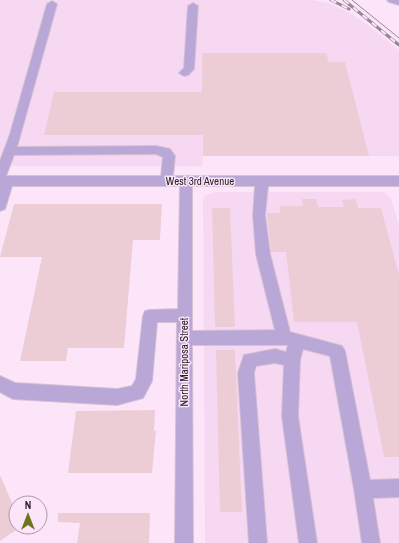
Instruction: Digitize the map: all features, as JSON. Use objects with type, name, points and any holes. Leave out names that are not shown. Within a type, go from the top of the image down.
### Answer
[{"type":"street","points":[[392,0],[399,2]]},
{"type":"street","points":[[0,206],[2,179],[52,4]]},
{"type":"street","points":[[184,73],[189,69],[193,6]]},
{"type":"street","points":[[11,151],[156,150],[166,152],[169,156],[167,180]]},
{"type":"street","name":"West 3rd Avenue","points":[[2,179],[186,180],[398,184]]},
{"type":"street","name":"North Mariposa Street","points":[[184,543],[186,180]]},
{"type":"street","points":[[262,181],[259,215],[263,254],[273,297],[291,339],[292,360],[290,416],[308,543]]},
{"type":"street","points":[[0,384],[13,391],[20,392],[117,397],[137,393],[144,381],[150,316],[185,315]]},
{"type":"street","points":[[185,338],[291,339],[336,351],[363,489],[371,543]]},
{"type":"street","points":[[258,543],[246,373],[250,360],[275,356],[292,360]]},
{"type":"street","points":[[363,489],[399,488]]},
{"type":"shaded area","points":[[0,0],[312,0],[328,3],[348,12],[368,25],[399,50],[399,156],[203,156],[202,166],[0,166]]},
{"type":"shaded area","points":[[216,192],[383,192],[391,198],[399,226],[399,543],[205,543],[203,201],[204,196]]},
{"type":"building","points":[[202,53],[326,53],[329,62],[345,62],[369,156],[203,156],[203,135],[44,135],[54,92],[202,92]]},
{"type":"building","points":[[302,199],[316,199],[318,207],[344,207],[342,200],[356,199],[358,208],[381,208],[399,275],[399,457],[384,457],[357,322],[294,322],[286,252],[271,252],[267,213],[280,213],[280,206],[303,206]]},
{"type":"building","points":[[14,204],[162,204],[160,240],[133,240],[124,348],[68,348],[66,361],[20,361],[42,257],[0,257]]},
{"type":"building","points":[[212,208],[230,208],[235,327],[215,327]]},
{"type":"building","points":[[216,350],[235,350],[242,512],[220,512]]},
{"type":"building","points":[[155,410],[154,431],[156,431],[152,473],[68,473],[76,411]]},
{"type":"building","points":[[0,475],[9,495],[9,535],[0,541]]},
{"type":"building","points":[[58,513],[150,513],[149,543],[77,543],[80,523],[58,522]]},
{"type":"tram line","points":[[352,0],[399,38]]},
{"type":"railway","points":[[331,0],[349,9]]},
{"type":"railway","points":[[344,0],[399,45]]}]
